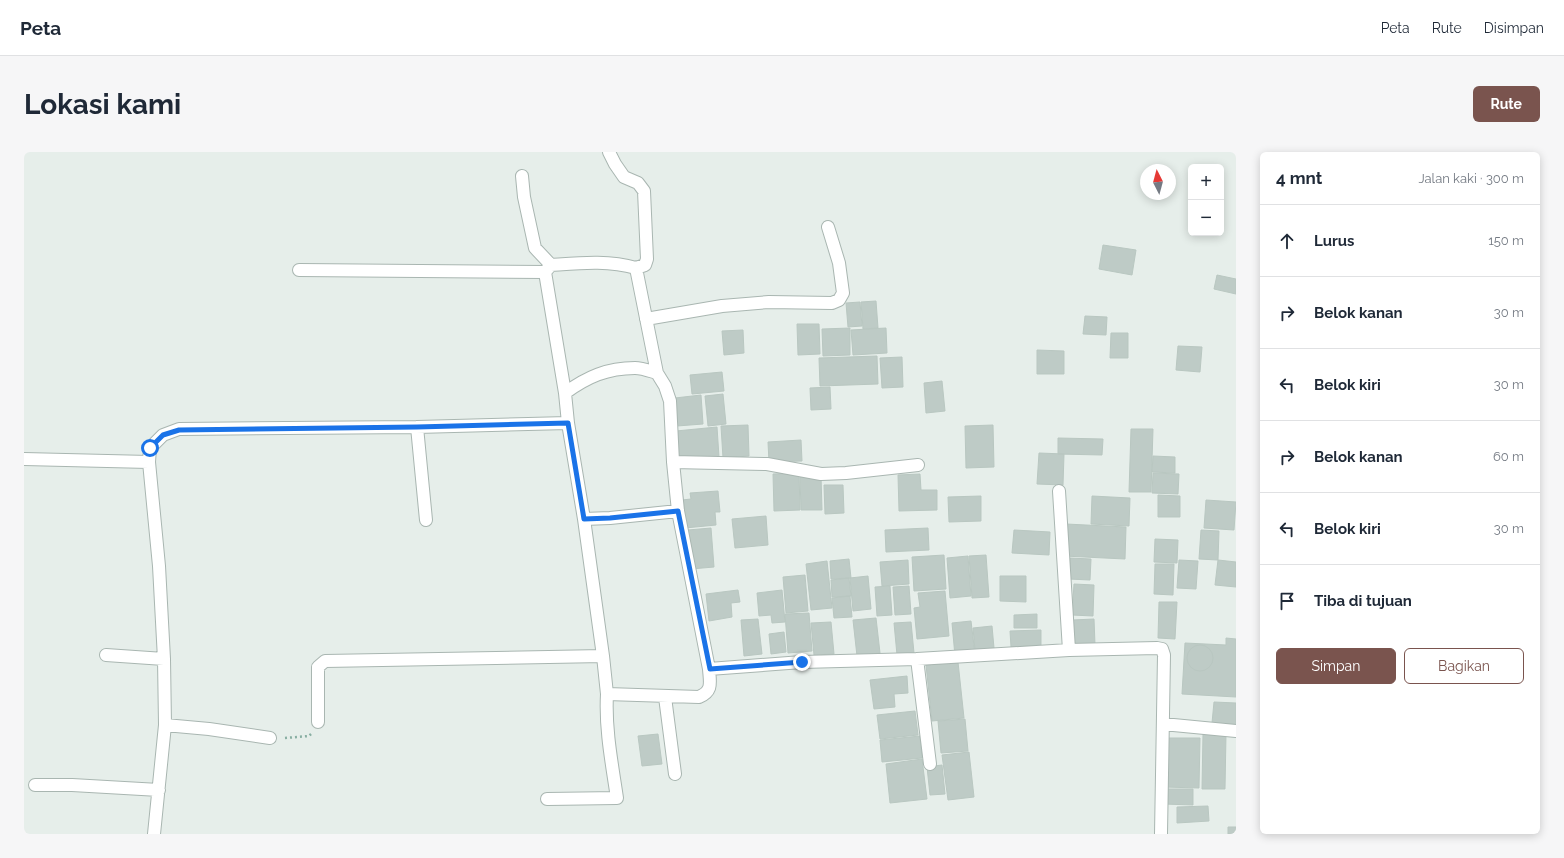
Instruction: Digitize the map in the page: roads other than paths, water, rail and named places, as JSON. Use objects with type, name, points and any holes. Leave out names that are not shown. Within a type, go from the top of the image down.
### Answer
[{"type":"street","points":[[299,270],[548,269],[596,262],[625,264],[636,268],[645,265],[647,259],[644,191],[638,183],[624,177],[615,164],[610,152]]},
{"type":"street","points":[[522,176],[524,197],[535,248],[548,269],[568,423],[584,519],[603,656],[607,694],[606,707],[617,798],[548,799]]},
{"type":"street","points":[[646,318],[722,306],[769,302],[832,303],[839,300],[843,293],[840,262],[828,228]]},
{"type":"street","points":[[607,694],[699,697],[706,694],[710,689],[710,669],[678,511],[673,462],[670,401],[665,386],[656,373],[636,268]]},
{"type":"street","points":[[565,393],[581,381],[603,372],[636,368],[656,373]]},
{"type":"street","points":[[154,834],[165,725],[164,659],[159,566],[149,462],[150,448],[163,435],[179,430],[417,427],[568,423]]},
{"type":"street","points":[[417,427],[426,520]]},
{"type":"street","points":[[24,459],[149,462]]},
{"type":"street","points":[[673,462],[767,464],[821,474],[846,473],[918,465]]},
{"type":"street","points":[[1059,491],[1070,650]]},
{"type":"street","points":[[584,519],[610,518],[678,511]]},
{"type":"street","points":[[710,669],[802,662],[917,659],[1070,650],[1162,649],[1164,655],[1161,834]]},
{"type":"street","points":[[106,655],[164,659]]},
{"type":"street","points":[[318,722],[318,667],[326,662],[603,656]]},
{"type":"street","points":[[917,659],[930,764]]},
{"type":"street","points":[[665,697],[675,774]]},
{"type":"street","points":[[1163,724],[1236,731]]},
{"type":"street","points":[[165,725],[209,729],[270,738]]},
{"type":"street","points":[[35,785],[72,785],[159,790]]}]
